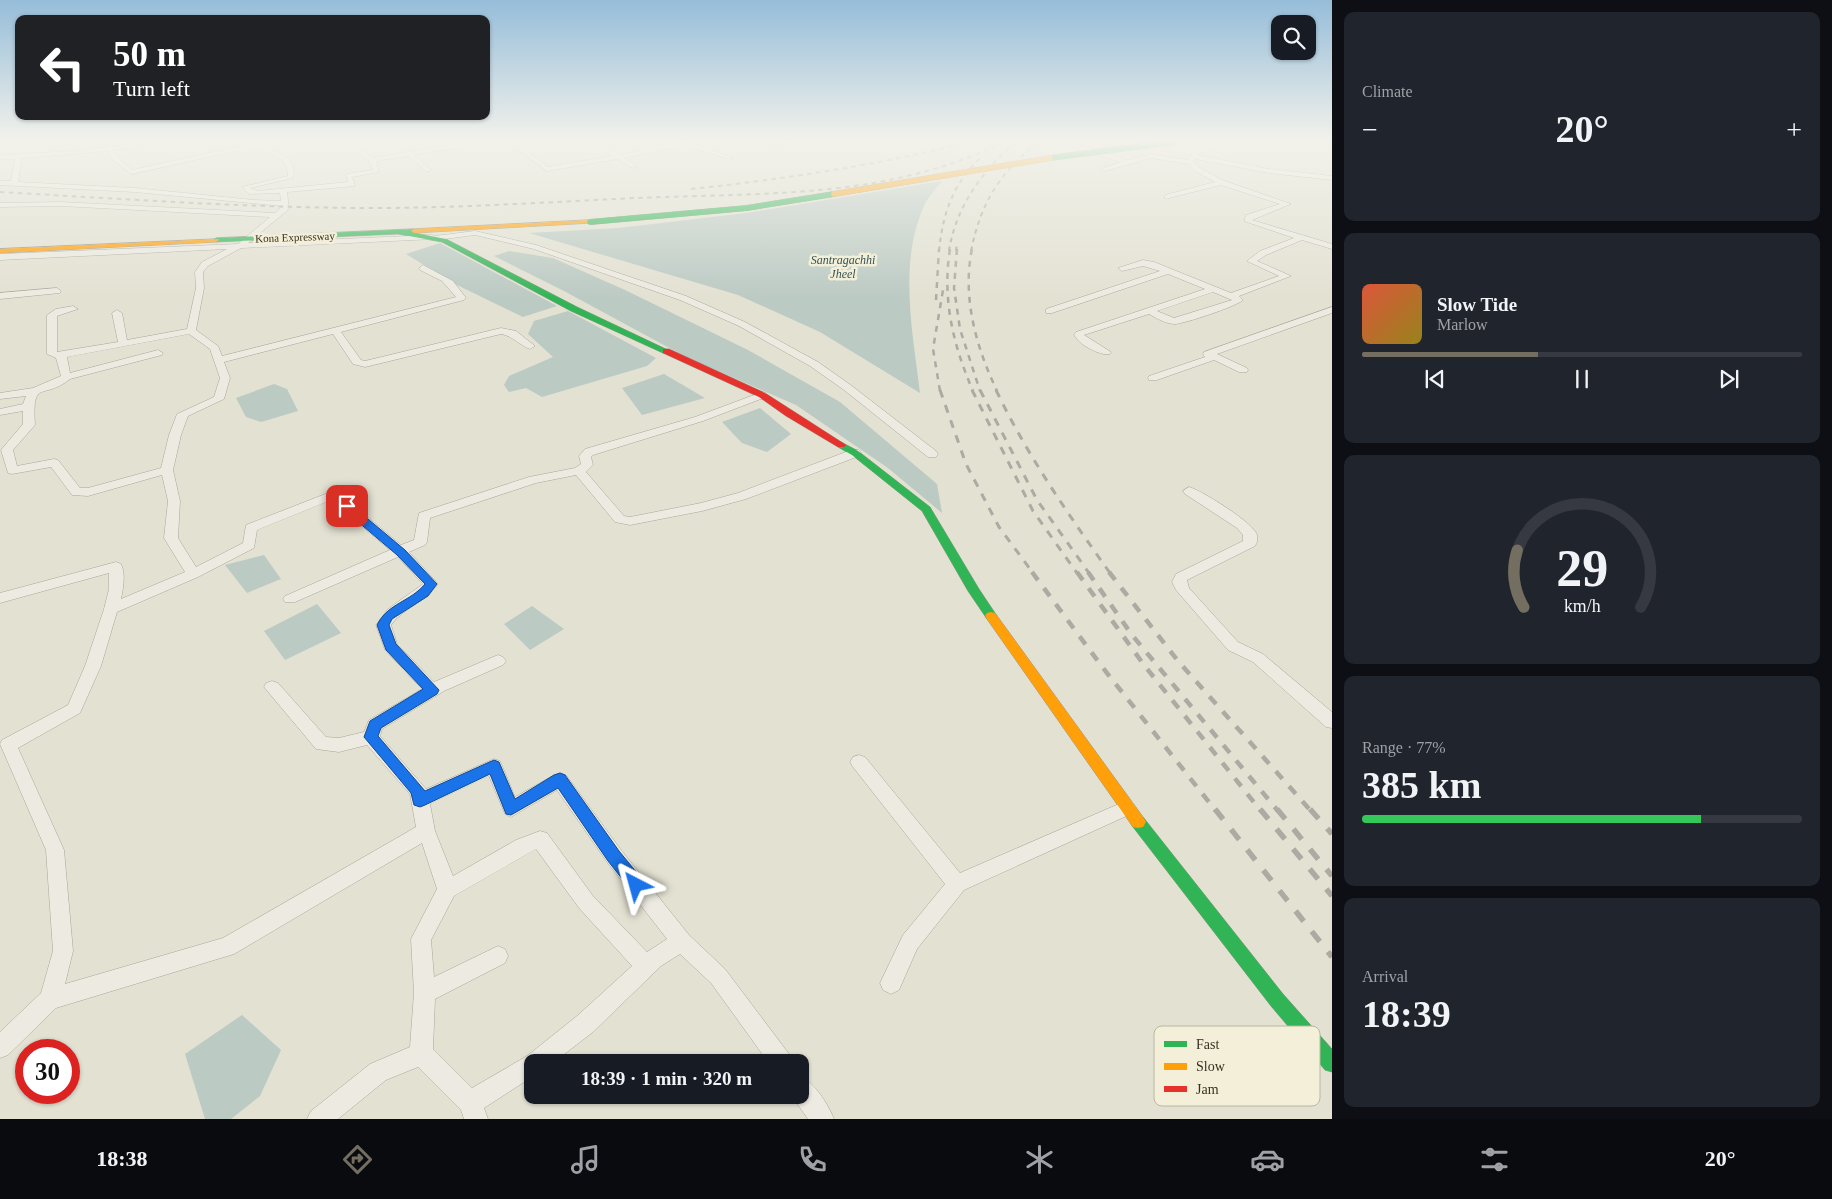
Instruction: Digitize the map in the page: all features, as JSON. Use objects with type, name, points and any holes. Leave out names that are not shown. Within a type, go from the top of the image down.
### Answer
[{"type":"main road","name":"Kona Expressway","points":[[247,239],[590,222],[747,208],[831,194]]},
{"type":"main road","name":"Kona Expressway","points":[[0,253],[590,222]]},
{"type":"main road","points":[[399,232],[444,240],[582,313],[762,395],[789,414],[855,453],[926,509],[974,591],[1127,808],[1277,1000],[1300,1026]]},
{"type":"main road","points":[[1320,1049],[1332,1063]]},
{"type":"street","points":[[211,194],[254,202],[285,203]]},
{"type":"street","points":[[195,265],[205,264],[247,239],[286,207],[284,194]]},
{"type":"street","points":[[1168,197],[1178,194]]},
{"type":"street","points":[[1258,194],[1287,204],[1249,217],[1248,221],[1332,247]]},
{"type":"street","points":[[0,206],[61,204],[277,215]]},
{"type":"street","points":[[0,269],[0,253],[181,248],[247,239],[435,238],[475,233],[536,247],[683,298],[742,324],[814,364],[848,388],[932,454]]},
{"type":"street","points":[[1231,296],[1288,276],[1251,261],[1263,253],[1301,238]]},
{"type":"street","points":[[181,248],[195,265],[200,288],[191,331]]},
{"type":"street","points":[[1122,268],[1143,262],[1238,300],[1229,305],[1174,321],[1149,310]]},
{"type":"street","points":[[218,360],[461,298],[454,288],[440,276],[423,268]]},
{"type":"street","points":[[1049,310],[1168,271]]},
{"type":"street","points":[[1106,352],[1080,338],[1079,334],[1213,289]]},
{"type":"street","points":[[0,296],[57,291]]},
{"type":"street","points":[[73,309],[52,315],[52,354],[60,356],[191,331],[214,348],[225,378],[219,399],[183,414],[175,435],[167,470],[174,501],[171,538],[193,574]]},
{"type":"street","points":[[1243,370],[1208,354],[1332,310]]},
{"type":"street","points":[[117,313],[123,344]]},
{"type":"street","points":[[335,330],[357,362],[365,364],[501,331],[513,333],[530,346]]},
{"type":"street","points":[[0,396],[34,391],[62,381],[66,377],[158,353]]},
{"type":"street","points":[[60,356],[66,377]]},
{"type":"street","points":[[1153,378],[1214,357]]},
{"type":"street","points":[[34,391],[29,401],[29,425],[3,451],[12,470],[54,463],[76,492],[88,492],[167,470]]},
{"type":"street","points":[[290,599],[401,552],[420,542],[424,516],[533,480],[579,471],[587,465],[584,456],[589,452],[699,419],[762,395]]},
{"type":"street","points":[[0,412],[29,406]]},
{"type":"street","points":[[579,471],[620,519],[630,522],[702,507],[742,496],[855,453]]},
{"type":"street","points":[[1189,491],[1242,525],[1250,534],[1250,542],[1181,577],[1179,582],[1183,590],[1233,646],[1258,658],[1332,722]]},
{"type":"street","points":[[111,609],[193,574],[249,545],[251,528],[333,495],[401,552],[431,584],[424,593],[388,616],[383,625],[390,646],[432,690]]},
{"type":"street","points":[[0,598],[116,567],[116,589],[111,609],[93,666],[74,709],[4,747],[55,850],[64,951],[50,999]]},
{"type":"street","points":[[371,737],[375,725],[432,690],[498,661]]},
{"type":"street","points":[[272,687],[322,744],[339,745],[371,737]]},
{"type":"street","points":[[371,737],[418,791],[426,831],[437,857],[447,890]]},
{"type":"street","points":[[859,762],[957,884]]},
{"type":"street","points":[[420,800],[494,766],[511,809],[560,780],[614,856],[682,942],[718,976],[775,1054]]},
{"type":"street","points":[[891,983],[910,942],[957,884],[1127,808]]},
{"type":"street","points":[[0,1048],[50,999],[227,947],[426,831]]},
{"type":"street","points":[[524,1070],[500,1083],[474,1111],[421,1054],[425,992],[421,939],[447,890],[522,846],[540,839],[586,902],[646,966]]},
{"type":"street","points":[[546,1054],[585,1024],[654,958],[682,942]]},
{"type":"street","points":[[425,992],[498,956]]},
{"type":"street","points":[[319,1119],[378,1072],[421,1054]]},
{"type":"street","points":[[809,1101],[822,1119]]},
{"type":"water","name":"Santragachhi Jheel","points":[[861,194],[931,194],[924,206],[916,228],[911,251],[909,275],[911,323],[920,393],[820,332],[738,295],[529,233],[618,228],[746,213]]},
{"type":"water","points":[[440,243],[557,306],[523,317],[455,284],[406,254]]},
{"type":"water","points":[[509,251],[553,258],[625,290],[748,350],[840,402],[937,484],[942,513],[888,468],[796,405],[686,357],[564,291],[494,256]]},
{"type":"water","points":[[568,311],[656,358],[647,366],[542,397],[526,388],[509,392],[504,385],[509,376],[553,357],[528,334],[534,321]]},
{"type":"water","points":[[664,374],[705,398],[642,415],[622,388]]},
{"type":"water","points":[[274,384],[287,389],[298,411],[261,422],[246,417],[236,398]]},
{"type":"water","points":[[760,408],[791,434],[767,452],[742,443],[722,422]]},
{"type":"water","points":[[264,555],[281,579],[247,593],[225,565]]},
{"type":"water","points":[[317,604],[341,633],[285,660],[264,631]]},
{"type":"water","points":[[532,606],[564,629],[530,650],[504,624]]},
{"type":"water","points":[[242,1015],[281,1050],[260,1096],[231,1119],[205,1119],[185,1054]]},
{"type":"railway","points":[[39,194],[327,208],[472,206],[758,194]]},
{"type":"railway","points":[[939,251],[943,224],[953,194]]},
{"type":"railway","points":[[949,251],[958,219],[971,194]]},
{"type":"railway","points":[[971,251],[980,218],[991,194]]},
{"type":"railway","points":[[956,251],[957,243]]},
{"type":"railway","points":[[936,300],[939,249]]},
{"type":"railway","points":[[950,249],[947,286],[948,304],[955,339],[973,391]]},
{"type":"railway","points":[[957,249],[954,288],[960,329],[980,391]]},
{"type":"railway","points":[[972,249],[969,285],[973,322],[983,357],[997,391]]},
{"type":"railway","points":[[940,391],[933,349],[943,290]]},
{"type":"railway","points":[[940,390],[966,464],[999,527],[1033,573]]},
{"type":"railway","points":[[972,390],[1033,511],[1077,573]]},
{"type":"railway","points":[[980,390],[1037,500],[1089,573]]},
{"type":"railway","points":[[996,390],[1035,461],[1110,573]]},
{"type":"railway","points":[[1032,572],[1103,668],[1216,811]]},
{"type":"railway","points":[[1077,572],[1144,665],[1261,811]]},
{"type":"railway","points":[[1088,572],[1132,635],[1278,811]]},
{"type":"railway","points":[[1109,572],[1178,661],[1311,811]]},
{"type":"railway","points":[[1215,809],[1332,957]]},
{"type":"railway","points":[[1260,809],[1332,896]]},
{"type":"railway","points":[[1277,809],[1332,876]]},
{"type":"railway","points":[[1310,809],[1332,834]]},
{"type":"traffic: fast","points":[[590,222],[747,208],[833,194]]},
{"type":"traffic: fast","points":[[216,240],[414,231]]},
{"type":"traffic: fast","points":[[399,232],[444,240],[574,309],[666,351]]},
{"type":"traffic: fast","points":[[841,445],[855,453],[926,509],[974,591],[991,616]]},
{"type":"traffic: fast","points":[[1138,822],[1277,1000],[1300,1026]]},
{"type":"traffic: fast","points":[[1320,1049],[1332,1063]]},
{"type":"traffic: slow","points":[[414,231],[590,222]]},
{"type":"traffic: slow","points":[[0,251],[216,240]]},
{"type":"traffic: slow","points":[[991,616],[1138,822]]},
{"type":"traffic: jam","points":[[666,351],[762,395],[789,414],[841,445]]},
{"type":"route","points":[[347,506],[401,552],[431,584],[424,593],[388,616],[383,625],[390,646],[432,690],[375,725],[371,737],[418,791],[420,800],[494,766],[511,809],[560,780],[636,885]]}]
